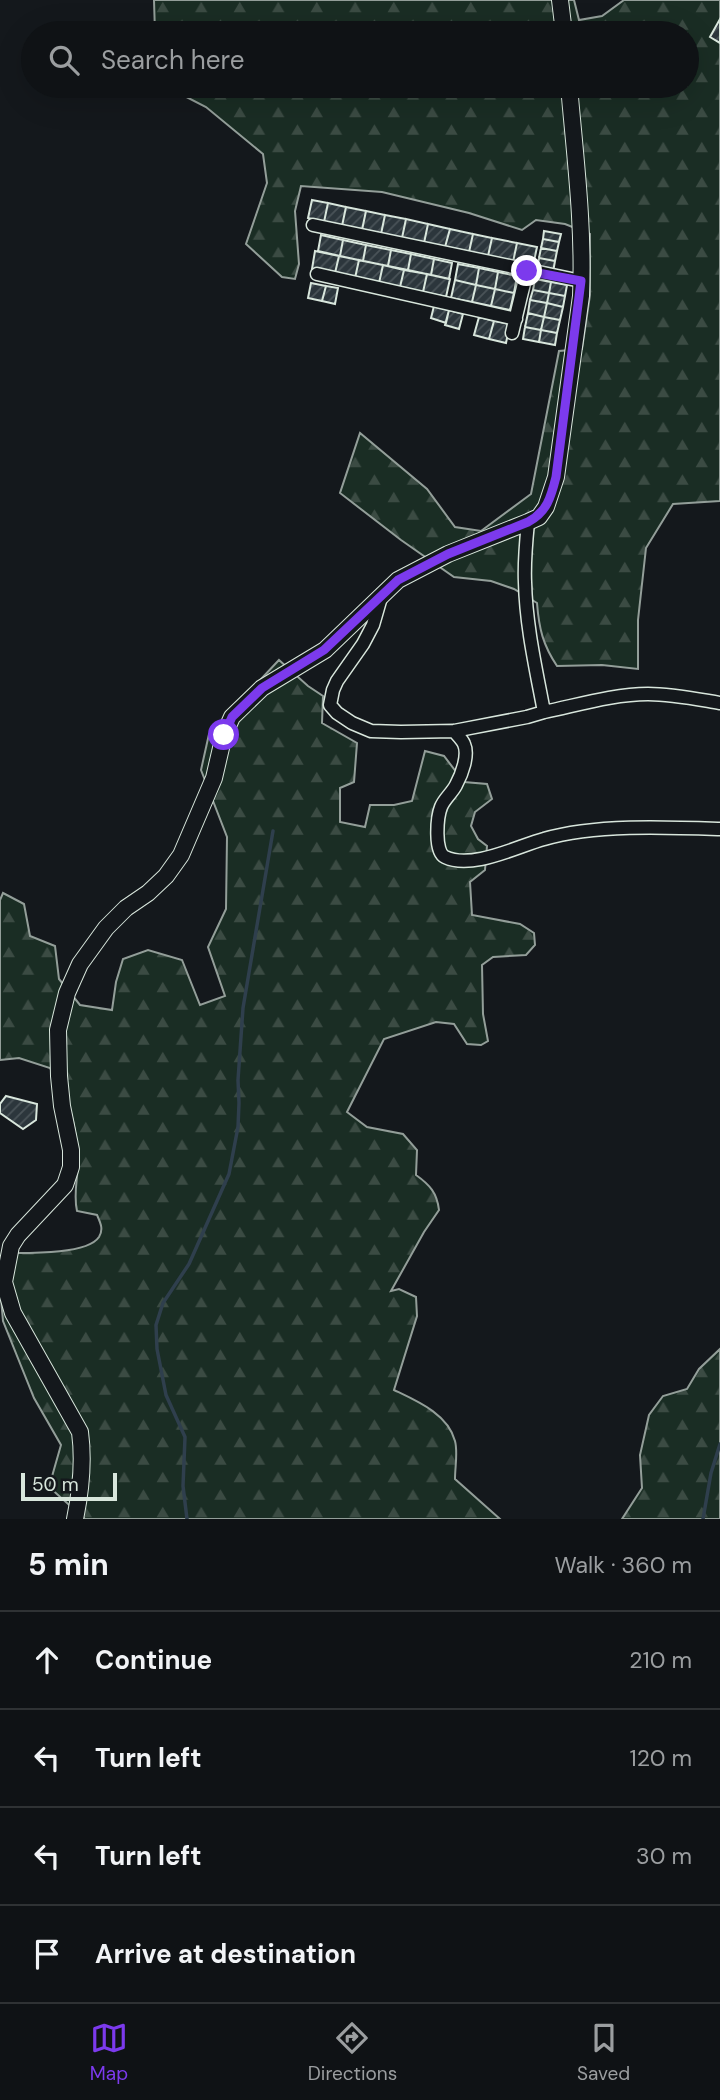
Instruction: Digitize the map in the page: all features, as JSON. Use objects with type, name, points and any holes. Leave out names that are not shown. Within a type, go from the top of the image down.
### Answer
[{"type":"street","points":[[560,0],[563,21]]},
{"type":"street","points":[[75,1519],[80,1492],[80,1432],[13,1313],[4,1282],[11,1246],[65,1185],[71,1167],[71,1150],[59,1076],[58,1030],[67,993],[92,945],[127,908],[166,876],[181,855],[214,778],[224,735],[232,717],[262,688],[324,650],[398,580],[423,566],[528,522],[538,517],[546,507],[556,477],[581,281],[581,222],[570,98]]},
{"type":"street","points":[[313,225],[581,281]]},
{"type":"street","points":[[512,333],[527,271]]},
{"type":"street","points":[[317,274],[516,319]]},
{"type":"street","points":[[528,522],[524,564],[526,607],[544,712]]},
{"type":"street","points":[[383,593],[373,625],[337,681],[330,705],[352,723],[370,731],[454,731],[527,718],[609,698],[646,694],[720,703]]},
{"type":"street","points":[[454,731],[464,744],[465,757],[456,785],[442,804],[439,815],[438,846],[441,855],[447,858],[460,860],[491,857],[546,838],[598,829],[720,829]]},
{"type":"green space","points":[[154,0],[574,0],[579,20],[602,16],[624,0],[720,0],[720,501],[673,504],[646,548],[638,620],[638,669],[602,665],[557,666],[542,636],[537,603],[514,589],[491,581],[454,577],[340,493],[360,433],[427,489],[455,527],[481,531],[531,494],[559,351],[582,349],[590,295],[590,234],[565,224],[536,220],[522,230],[469,213],[382,192],[301,186],[295,211],[299,264],[295,279],[282,277],[246,244],[267,183],[263,154],[206,107],[188,98],[699,98],[699,21],[155,21]]},
{"type":"green space","points":[[279,660],[323,696],[322,723],[357,743],[354,782],[340,788],[340,822],[365,827],[370,805],[394,805],[412,801],[425,751],[444,756],[464,782],[487,784],[492,799],[475,812],[471,826],[478,839],[487,846],[485,870],[470,882],[472,915],[520,924],[534,933],[535,945],[526,955],[493,957],[482,965],[483,1014],[488,1041],[481,1045],[467,1044],[454,1024],[436,1022],[384,1039],[347,1112],[367,1127],[403,1134],[417,1150],[416,1175],[432,1190],[438,1204],[439,1210],[391,1291],[399,1289],[416,1297],[417,1316],[394,1390],[430,1410],[446,1423],[456,1445],[455,1479],[500,1519],[85,1519],[49,1487],[61,1445],[34,1398],[3,1321],[0,1287],[5,1253],[55,1252],[82,1247],[99,1237],[101,1228],[97,1215],[77,1211],[78,1161],[74,1123],[63,1091],[50,1068],[19,1058],[0,1060],[0,900],[3,893],[24,904],[30,936],[55,946],[59,979],[80,1005],[112,1010],[123,959],[148,950],[182,960],[200,1005],[225,996],[208,947],[226,909],[227,837],[201,770],[209,734]]},
{"type":"green space","points":[[720,1349],[720,1519],[622,1519],[642,1488],[640,1455],[649,1415],[663,1396],[687,1389],[699,1369]]},
{"type":"building","points":[[720,19],[720,43],[710,37]]},
{"type":"building","points":[[312,200],[328,203],[324,222],[308,218]]},
{"type":"building","points":[[328,203],[346,207],[342,226],[324,222]]},
{"type":"building","points":[[346,207],[366,211],[362,230],[342,226]]},
{"type":"building","points":[[366,211],[385,215],[381,234],[362,230]]},
{"type":"building","points":[[385,215],[406,219],[402,238],[381,234]]},
{"type":"building","points":[[406,219],[428,224],[424,243],[402,238]]},
{"type":"building","points":[[428,224],[450,229],[445,247],[424,243]]},
{"type":"building","points":[[450,229],[473,234],[469,252],[445,247]]},
{"type":"building","points":[[544,231],[561,234],[559,242],[543,239]]},
{"type":"building","points":[[473,234],[492,238],[488,256],[469,252]]},
{"type":"building","points":[[321,235],[343,240],[340,256],[318,251]]},
{"type":"building","points":[[492,238],[517,243],[513,262],[488,256]]},
{"type":"building","points":[[543,239],[559,242],[557,251],[541,248]]},
{"type":"building","points":[[343,240],[366,245],[363,261],[340,256]]},
{"type":"building","points":[[517,243],[537,247],[533,266],[513,262]]},
{"type":"building","points":[[366,245],[391,250],[388,266],[363,261]]},
{"type":"building","points":[[541,248],[557,251],[555,261],[539,258]]},
{"type":"building","points":[[391,250],[411,254],[408,270],[388,266]]},
{"type":"building","points":[[315,251],[339,256],[335,273],[312,269]]},
{"type":"building","points":[[411,254],[434,259],[431,275],[408,270]]},
{"type":"building","points":[[339,256],[359,260],[355,278],[335,273]]},
{"type":"building","points":[[539,258],[555,261],[553,272],[537,269]]},
{"type":"building","points":[[434,259],[452,263],[449,279],[431,275]]},
{"type":"building","points":[[359,260],[383,265],[379,283],[355,278]]},
{"type":"building","points":[[458,264],[479,268],[476,285],[455,280]]},
{"type":"building","points":[[383,265],[404,270],[400,287],[379,283]]},
{"type":"building","points":[[479,268],[498,272],[495,289],[476,285]]},
{"type":"building","points":[[404,270],[427,274],[423,292],[400,287]]},
{"type":"building","points":[[498,272],[517,276],[514,293],[495,289]]},
{"type":"building","points":[[427,274],[450,279],[446,297],[423,292]]},
{"type":"building","points":[[535,279],[551,282],[549,293],[533,290]]},
{"type":"building","points":[[455,280],[476,285],[472,302],[451,298]]},
{"type":"building","points":[[551,282],[567,285],[565,296],[549,293]]},
{"type":"building","points":[[311,283],[326,286],[322,301],[308,298]]},
{"type":"building","points":[[476,285],[495,289],[491,306],[472,302]]},
{"type":"building","points":[[326,286],[338,288],[335,304],[322,301]]},
{"type":"building","points":[[495,289],[514,293],[510,310],[491,306]]},
{"type":"building","points":[[533,290],[549,293],[547,303],[530,300]]},
{"type":"building","points":[[549,293],[565,296],[563,307],[547,303]]},
{"type":"building","points":[[530,300],[547,303],[544,317],[528,313]]},
{"type":"building","points":[[547,303],[563,307],[560,320],[544,317]]},
{"type":"building","points":[[434,306],[449,310],[446,323],[431,318]]},
{"type":"building","points":[[449,310],[463,314],[459,329],[445,325]]},
{"type":"building","points":[[528,313],[544,317],[541,330],[525,327]]},
{"type":"building","points":[[479,317],[494,321],[489,339],[474,335]]},
{"type":"building","points":[[544,317],[560,320],[557,333],[541,330]]},
{"type":"building","points":[[494,321],[510,324],[506,343],[489,339]]},
{"type":"building","points":[[525,327],[541,330],[539,342],[523,339]]},
{"type":"building","points":[[541,330],[557,333],[555,345],[539,342]]},
{"type":"building","points":[[6,1096],[37,1104],[36,1120],[23,1129],[0,1113],[0,1104]]},
{"type":"waterway","points":[[187,1519],[183,1486],[185,1437],[166,1395],[157,1349],[156,1325],[163,1303],[189,1264],[229,1174],[238,1127],[243,1008],[273,831]]},
{"type":"waterway","points":[[703,1519],[711,1473],[720,1444]]},
{"type":"route","points":[[224,735],[232,717],[262,688],[324,650],[398,580],[448,554],[528,522],[538,517],[546,507],[556,477],[581,281],[527,271]]}]
